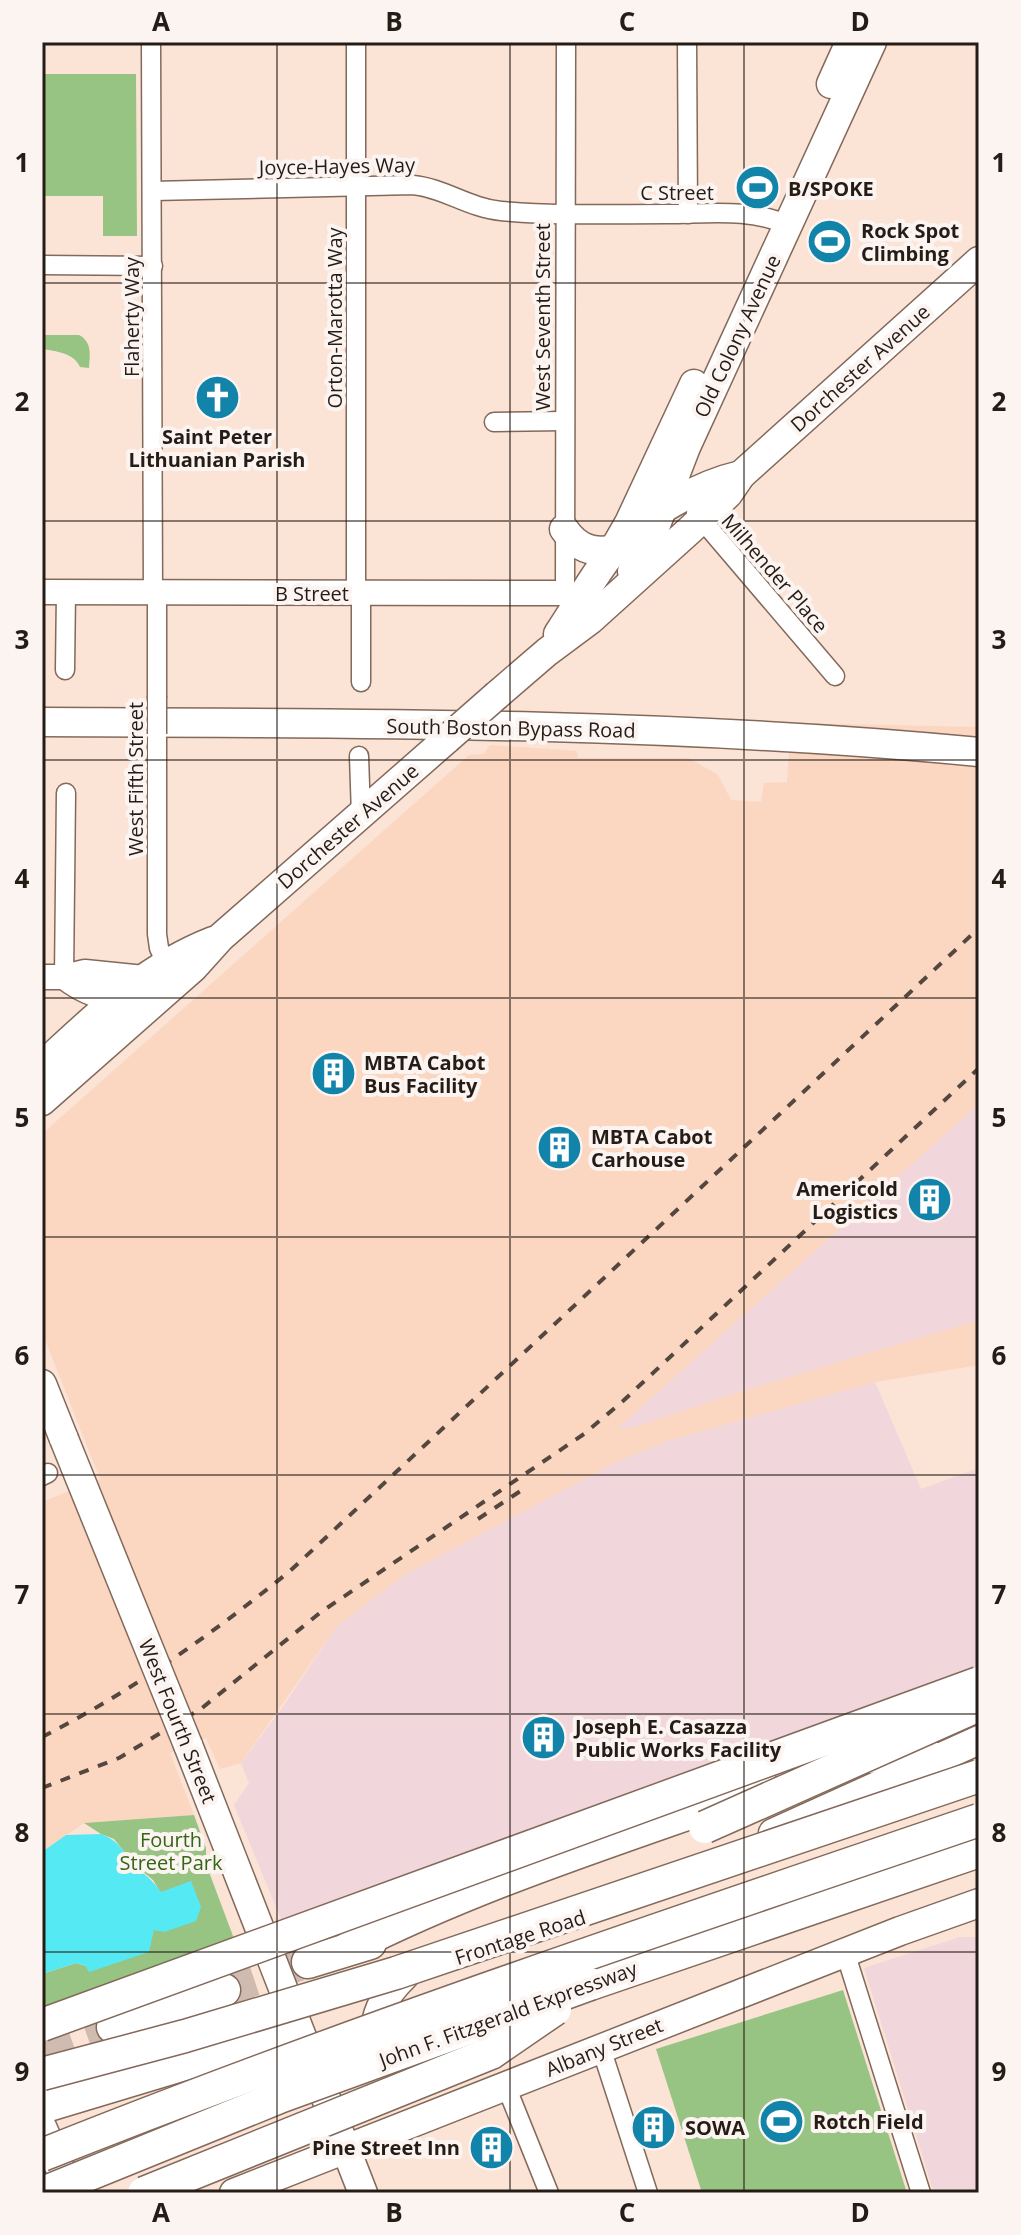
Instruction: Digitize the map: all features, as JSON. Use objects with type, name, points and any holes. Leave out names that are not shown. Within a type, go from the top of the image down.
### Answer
[{"type":"highway","points":[[42,2025],[979,1683]]},
{"type":"highway","points":[[308,1962],[405,1933],[705,1827],[979,1705]]},
{"type":"highway","points":[[349,1948],[386,1929],[517,1875],[814,1769],[878,1756],[907,1755],[937,1759]]},
{"type":"highway","points":[[42,2107],[231,2050],[291,2018],[478,1946],[979,1776]]},
{"type":"highway","points":[[42,2077],[291,2018],[979,1803]]},
{"type":"highway","points":[[42,2155],[346,2039],[979,1821]]},
{"type":"highway","name":"John F. Fitzgerald Expressway","points":[[43,2193],[294,2091],[590,1984],[979,1851]]},
{"type":"highway","points":[[144,2193],[491,2053],[590,1984]]},
{"type":"highway","points":[[113,2027],[224,1990]]},
{"type":"highway","points":[[42,2133],[235,2061],[291,2018]]},
{"type":"highway","points":[[42,2096],[189,2043]]},
{"type":"main road","name":"Old Colony Avenue","points":[[579,604],[640,559],[780,221],[850,42]]},
{"type":"main road","name":"Old Colony Avenue","points":[[614,549],[872,42]]},
{"type":"main road","name":"Dorchester Avenue","points":[[579,604],[695,508],[728,494],[741,475],[979,261]]},
{"type":"main road","name":"Dorchester Avenue","points":[[42,1066],[114,1000],[156,979],[194,967],[221,937],[547,652],[614,549],[634,530],[660,511],[695,508]]},
{"type":"main road","points":[[564,529],[573,541],[585,549],[614,549]]},
{"type":"main road","name":"B Street","points":[[54,592],[358,593],[579,604]]},
{"type":"main road","name":"South Boston Bypass Road","points":[[42,722],[516,727],[791,737],[979,752]]},
{"type":"main road","points":[[53,977],[85,972],[156,979]]},
{"type":"main road","points":[[53,977],[114,1000]]},
{"type":"main road","name":"Dorchester Avenue","points":[[42,1101],[156,979]]},
{"type":"main road","name":"West Fourth Street","points":[[42,1384],[188,1745],[291,2018],[363,2193]]},
{"type":"main road","name":"Frontage Road","points":[[42,2077],[135,2060],[291,2018],[405,1975],[597,1911],[979,1740]]},
{"type":"main road","points":[[937,1759],[946,1764],[961,1782],[979,1821]]},
{"type":"main road","points":[[900,1931],[979,1903]]},
{"type":"main road","name":"Albany Street","points":[[234,2193],[900,1931],[979,1917]]},
{"type":"main road","points":[[405,1975],[381,2002],[373,2033],[375,2050],[389,2078],[435,2114]]},
{"type":"main road","points":[[42,2127],[71,2193]]},
{"type":"street","name":"Flaherty Way","points":[[151,42],[155,593]]},
{"type":"street","name":"Orton-Marotta Way","points":[[356,42],[361,682]]},
{"type":"street","name":"West Seventh Street","points":[[566,42],[564,529],[579,604]]},
{"type":"street","points":[[687,42],[688,214]]},
{"type":"street","name":"Joyce-Hayes Way","points":[[153,191],[423,186],[481,209],[564,214]]},
{"type":"street","name":"C Street","points":[[564,214],[753,214],[780,221]]},
{"type":"street","points":[[42,265],[153,266]]},
{"type":"street","points":[[494,422],[564,421]]},
{"type":"street","name":"Milhender Place","points":[[695,508],[835,676]]},
{"type":"street","points":[[54,592],[65,670]]},
{"type":"street","name":"West Fifth Street","points":[[155,593],[156,979]]},
{"type":"street","points":[[359,756],[361,815]]},
{"type":"street","points":[[53,977],[66,793]]},
{"type":"street","points":[[845,1952],[921,2193]]},
{"type":"street","points":[[595,2051],[617,2101],[648,2193]]},
{"type":"street","points":[[506,2086],[549,2193]]},
{"type":"shaded area","points":[[791,723],[979,727],[979,1104],[618,1428],[632,1428],[746,1390],[979,1320],[979,1365],[875,1382],[667,1441],[618,1461],[406,1574],[337,1626],[241,1763],[220,1769],[206,1738],[170,1753],[194,1815],[84,1823],[42,1852],[42,1502],[100,1479],[42,1332],[42,1134],[469,755],[484,754],[490,745],[577,751],[578,758],[689,758],[718,775],[731,800],[761,802],[764,783],[787,782]]},
{"type":"shaded area","points":[[979,1104],[979,1320],[746,1390],[632,1428],[617,1428]]},
{"type":"shaded area","points":[[875,1382],[921,1489],[979,1468],[979,1676],[285,1929],[234,1805],[249,1783],[241,1763],[337,1626],[406,1574],[618,1461],[667,1441]]},
{"type":"shaded area","points":[[960,1937],[979,1937],[979,2193],[934,2193],[864,1968]]},
{"type":"green space","points":[[42,74],[136,74],[137,236],[103,236],[103,196],[42,196]]},
{"type":"green space","points":[[42,335],[79,335],[89,349],[89,368],[80,367],[74,359],[64,354],[42,349]]},
{"type":"green space","name":"Fourth Street Park","points":[[194,1815],[206,1848],[206,1864],[236,1944],[42,2018],[42,1974],[76,1963],[86,1966],[89,1971],[161,1893],[153,1880],[135,1865],[114,1839],[84,1823]]},
{"type":"green space","name":"Rotch Field","points":[[843,1990],[907,2193],[702,2193],[656,2049]]},
{"type":"water","points":[[101,1834],[116,1843],[161,1892],[191,1881],[201,1907],[196,1921],[164,1932],[154,1930],[149,1952],[89,1972],[86,1966],[76,1963],[42,1974],[42,1852],[66,1835]]},
{"type":"tunnel","points":[[224,1990],[308,1962]]},
{"type":"tunnel","points":[[42,2052],[113,2027]]},
{"type":"railway","points":[[42,1737],[170,1661],[290,1571],[979,928]]},
{"type":"railway","points":[[42,1788],[119,1758],[202,1708],[321,1612],[584,1434],[979,1068]]},
{"type":"railway","points":[[478,1519],[528,1486]]},
{"type":"place","name":"B/SPOKE","points":[[757,188]]},
{"type":"place","name":"Rock Spot Climbing","points":[[830,242]]},
{"type":"place","name":"Saint Peter Lithuanian Parish","points":[[217,397]]},
{"type":"place","name":"MBTA Cabot Bus Facility","points":[[333,1074]]},
{"type":"place","name":"MBTA Cabot Carhouse","points":[[560,1147]]},
{"type":"place","name":"Americold Logistics","points":[[929,1200]]},
{"type":"place","name":"Joseph E. Casazza Public Works Facility","points":[[544,1737]]},
{"type":"place","name":"Rotch Field","points":[[782,2121]]},
{"type":"place","name":"SOWA","points":[[654,2127]]},
{"type":"place","name":"Pine Street Inn","points":[[491,2147]]}]
